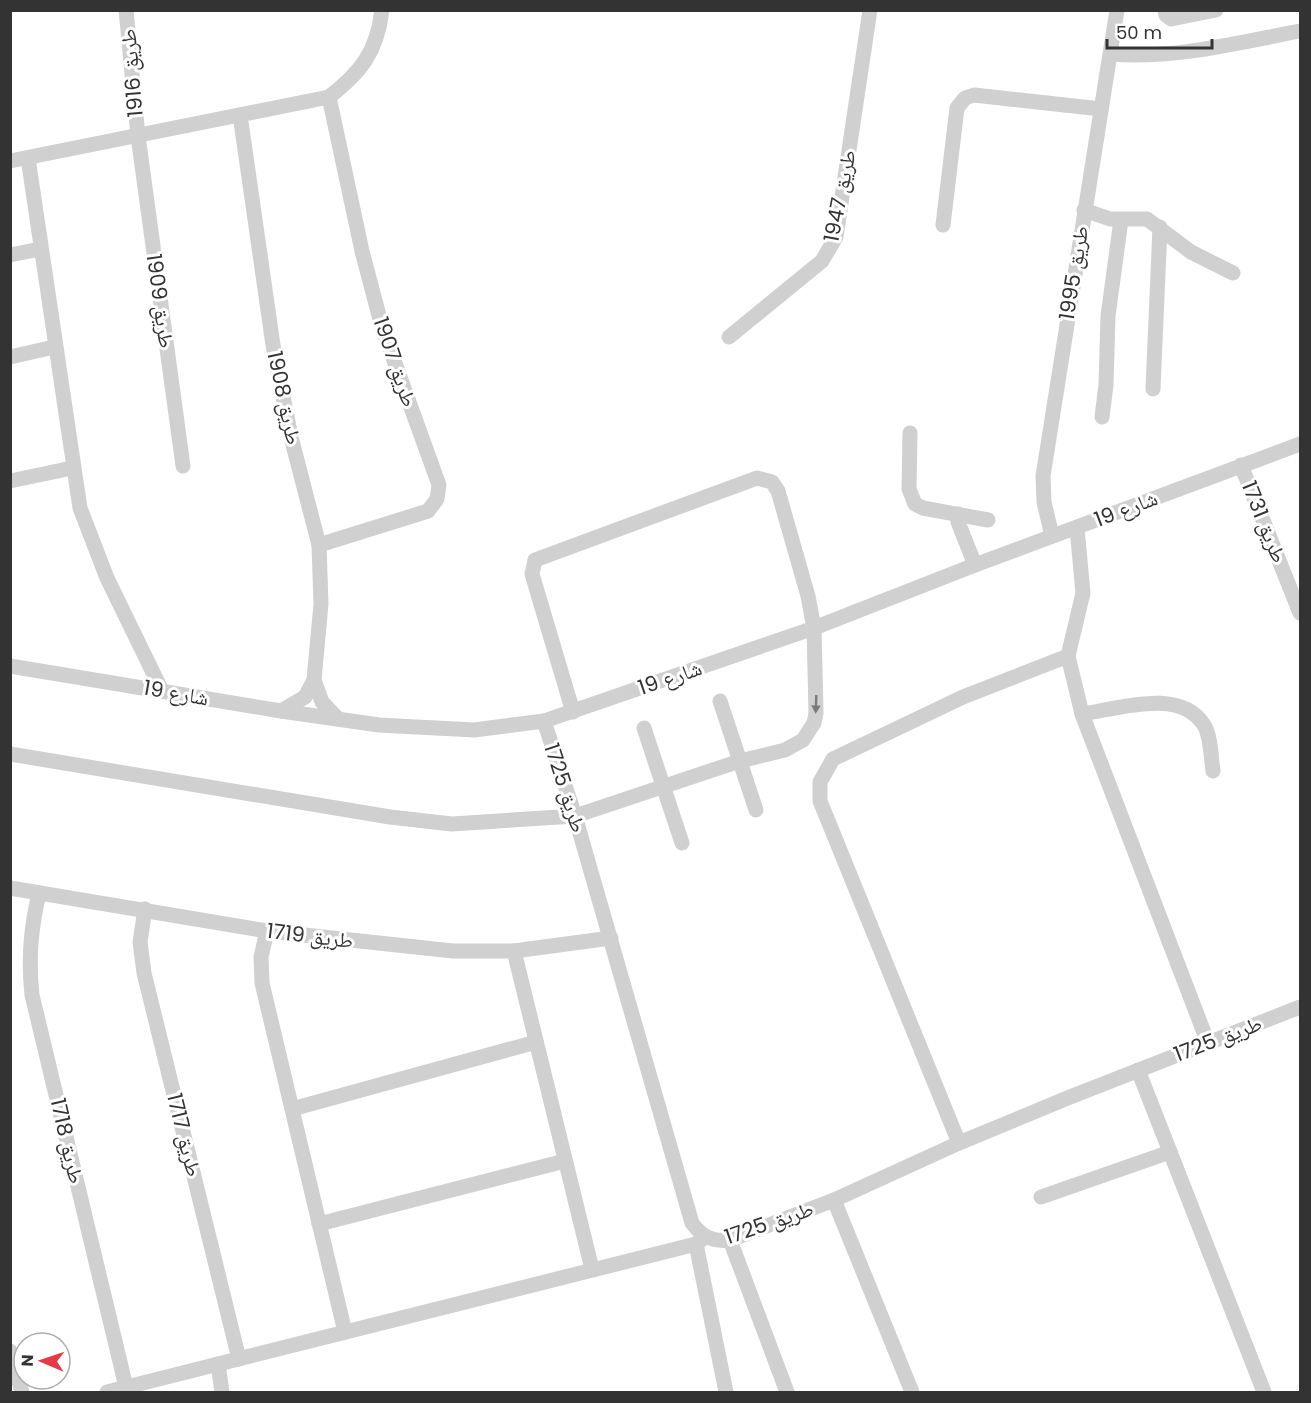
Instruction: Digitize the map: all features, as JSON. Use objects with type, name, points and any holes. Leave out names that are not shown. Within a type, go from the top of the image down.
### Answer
[{"type":"street","name":"طريق 1916","points":[[126,10],[138,136]]},
{"type":"street","points":[[10,161],[329,97],[356,75],[371,52],[382,10]]},
{"type":"street","name":"طريق 1947","points":[[729,337],[822,261],[833,243],[870,10]]},
{"type":"street","name":"طريق 1995","points":[[1052,536],[1044,502],[1043,476],[1117,10]]},
{"type":"street","points":[[1165,10],[1166,15],[1171,19],[1216,10]]},
{"type":"street","points":[[1110,54],[1136,56],[1185,53],[1300,31]]},
{"type":"street","points":[[943,225],[957,108],[965,98],[974,94],[1101,109]]},
{"type":"street","name":"طريق 1907","points":[[319,545],[428,511],[436,499],[439,485],[377,309],[329,97]]},
{"type":"street","name":"طريق 1908","points":[[240,115],[273,345],[291,437],[319,545],[321,604],[314,680]]},
{"type":"street","name":"طريق 1909","points":[[138,136],[183,466]]},
{"type":"street","points":[[28,158],[54,347],[80,508],[90,538],[162,691]]},
{"type":"street","points":[[1084,210],[1121,220],[1140,217],[1160,227],[1191,252],[1233,273]]},
{"type":"street","points":[[1102,417],[1106,385],[1108,309],[1121,220]]},
{"type":"street","points":[[1153,389],[1160,227]]},
{"type":"street","points":[[10,255],[40,249]]},
{"type":"street","points":[[10,357],[54,347]]},
{"type":"street","points":[[910,432],[909,489],[912,500],[923,508],[988,520]]},
{"type":"street","name":"شارع 19","points":[[10,666],[379,725],[474,730],[544,721],[814,628],[975,565],[1300,444]]},
{"type":"street","name":"طريق 1731","points":[[1241,465],[1300,613]]},
{"type":"street","points":[[10,481],[72,468]]},
{"type":"street","points":[[10,754],[390,817],[452,824],[575,816],[740,761],[785,750],[803,740],[809,732],[816,713],[814,628],[808,596],[778,491],[768,479],[757,478],[535,560],[532,574],[573,712]]},
{"type":"street","points":[[958,514],[958,522],[975,565]]},
{"type":"street","points":[[1077,528],[1083,593],[1068,656],[1082,714],[1208,1043]]},
{"type":"street","points":[[959,1143],[820,801],[820,782],[833,759],[946,704],[1068,656]]},
{"type":"street","points":[[281,711],[305,697],[314,680]]},
{"type":"street","points":[[314,680],[322,702],[338,719]]},
{"type":"street","points":[[720,701],[756,810]]},
{"type":"street","points":[[1082,714],[1164,702],[1192,711],[1206,727],[1213,771]]},
{"type":"street","name":"طريق 1725","points":[[544,721],[611,938],[689,1214],[700,1240],[730,1240],[834,1200],[959,1143],[1300,1007]]},
{"type":"street","points":[[645,728],[682,843]]},
{"type":"street","name":"طريق 1719","points":[[10,888],[267,931],[453,951],[514,951],[611,938]]},
{"type":"street","name":"طريق 1718","points":[[39,893],[30,932],[28,963],[32,994],[126,1388]]},
{"type":"street","name":"طريق 1717","points":[[145,909],[140,942],[144,973],[239,1359]]},
{"type":"street","points":[[267,931],[261,957],[262,983],[345,1332]]},
{"type":"street","points":[[514,951],[592,1269]]},
{"type":"street","points":[[292,1109],[536,1042]]},
{"type":"street","points":[[1138,1070],[1264,1392]]},
{"type":"street","points":[[1041,1197],[1170,1152]]},
{"type":"street","points":[[319,1224],[565,1161]]},
{"type":"street","points":[[834,1200],[912,1392]]},
{"type":"street","points":[[107,1392],[700,1240],[726,1392]]},
{"type":"street","points":[[730,1240],[787,1392]]},
{"type":"street","points":[[10,1351],[22,1392]]},
{"type":"street","points":[[218,1364],[222,1392]]}]
